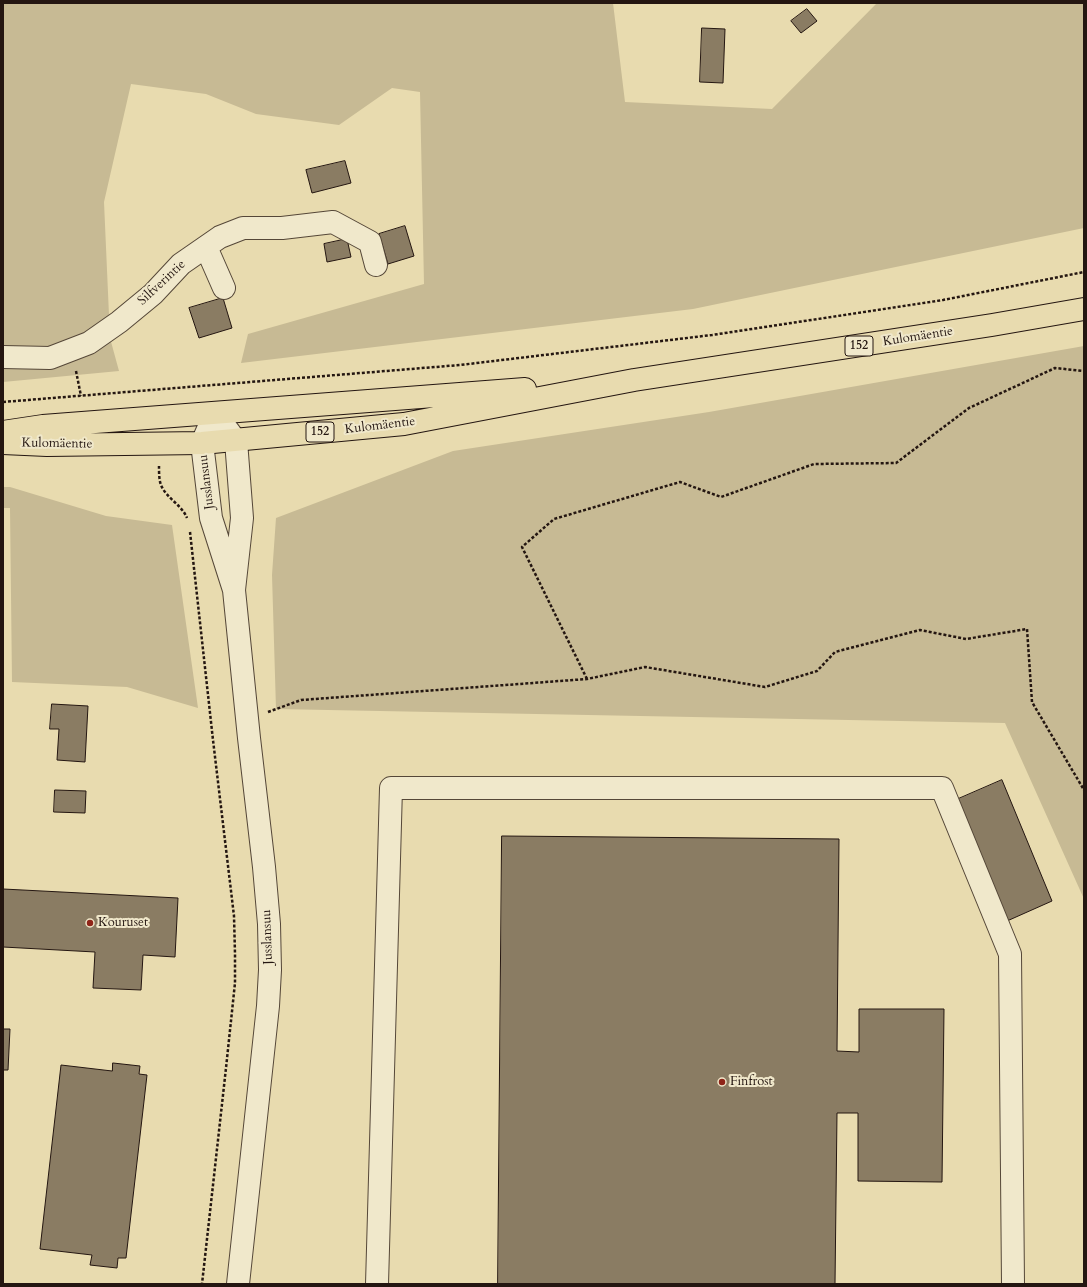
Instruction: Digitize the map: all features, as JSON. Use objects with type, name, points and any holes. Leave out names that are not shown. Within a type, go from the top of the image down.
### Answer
[{"type":"main road","name":"Kulomäentie","points":[[3,442],[47,445],[202,443],[404,424],[634,380],[992,325],[1084,308]]},
{"type":"main road","name":"Kulomäentie","points":[[3,432],[43,426],[634,380]]},
{"type":"street","name":"Silfverintie","points":[[3,357],[50,358],[89,343],[119,322],[153,294],[181,264],[220,237],[243,228],[282,228],[333,222],[370,242],[376,265]]},
{"type":"street","points":[[206,247],[224,288]]},
{"type":"street","points":[[215,413],[236,441]]},
{"type":"street","name":"Jusslansuu","points":[[215,413],[202,443],[211,518],[234,590],[269,924],[270,970],[268,1006],[238,1284]]},
{"type":"street","name":"Jusslansuu","points":[[234,590],[242,518],[236,441]]},
{"type":"street","points":[[378,1284],[391,788],[942,788],[1010,954],[1013,1284]]},
{"type":"path","points":[[3,402],[460,365],[712,335],[944,300],[1084,272]]},
{"type":"path","points":[[587,679],[522,547],[554,519],[680,482],[721,497],[814,464],[896,463],[969,408],[1055,368],[1084,371]]},
{"type":"path","points":[[156,390],[157,418]]},
{"type":"path","points":[[158,444],[161,485],[168,496],[185,513],[187,519]]},
{"type":"path","points":[[189,525],[212,740],[234,916],[235,954],[235,983],[202,1284]]},
{"type":"path","points":[[247,720],[301,700],[587,679],[645,667],[765,687],[817,671],[835,652],[920,630],[966,639],[1027,629],[1032,702],[1084,790]]},
{"type":"shaded area","points":[[3,3],[613,3],[625,102],[772,109],[877,3],[1084,3],[1084,228],[693,309],[241,363],[248,334],[424,284],[420,92],[392,88],[339,125],[256,114],[206,94],[131,84],[104,202],[110,338],[119,371],[3,382]]},
{"type":"shaded area","points":[[1084,346],[1084,899],[1005,723],[276,709],[272,575],[276,518],[453,451],[709,412]]},
{"type":"shaded area","points":[[3,487],[10,487],[106,516],[172,525],[198,708],[127,687],[12,682],[10,508],[3,508]]},
{"type":"building","points":[[807,9],[817,21],[801,33],[791,21]]},
{"type":"building","points":[[702,28],[725,29],[723,83],[700,82]]},
{"type":"building","points":[[345,161],[351,183],[312,193],[306,170]]},
{"type":"building","points":[[405,226],[414,256],[388,264],[379,234]]},
{"type":"building","points":[[347,239],[351,257],[327,262],[324,244]]},
{"type":"building","points":[[223,298],[232,328],[199,338],[189,308]]},
{"type":"building","points":[[52,704],[88,706],[85,762],[57,760],[59,729],[50,729]]},
{"type":"building","points":[[1002,780],[1052,901],[1007,921],[956,800]]},
{"type":"building","points":[[55,790],[86,791],[85,813],[54,812]]},
{"type":"building","name":"Finfrost","points":[[502,836],[839,839],[837,1051],[859,1052],[859,1009],[944,1009],[942,1182],[858,1181],[858,1113],[837,1113],[835,1284],[498,1284]]},
{"type":"building","name":"Kouruset","points":[[3,889],[178,898],[175,957],[143,955],[141,990],[93,988],[95,952],[3,947]]},
{"type":"building","points":[[3,1029],[10,1029],[8,1070],[3,1070]]},
{"type":"building","points":[[113,1063],[140,1066],[139,1074],[147,1075],[126,1258],[118,1258],[117,1268],[90,1265],[92,1255],[40,1249],[61,1065],[112,1071]]},
{"type":"place","name":"Kouruset","points":[[90,923]]},
{"type":"place","name":"Finfrost","points":[[722,1082]]}]
